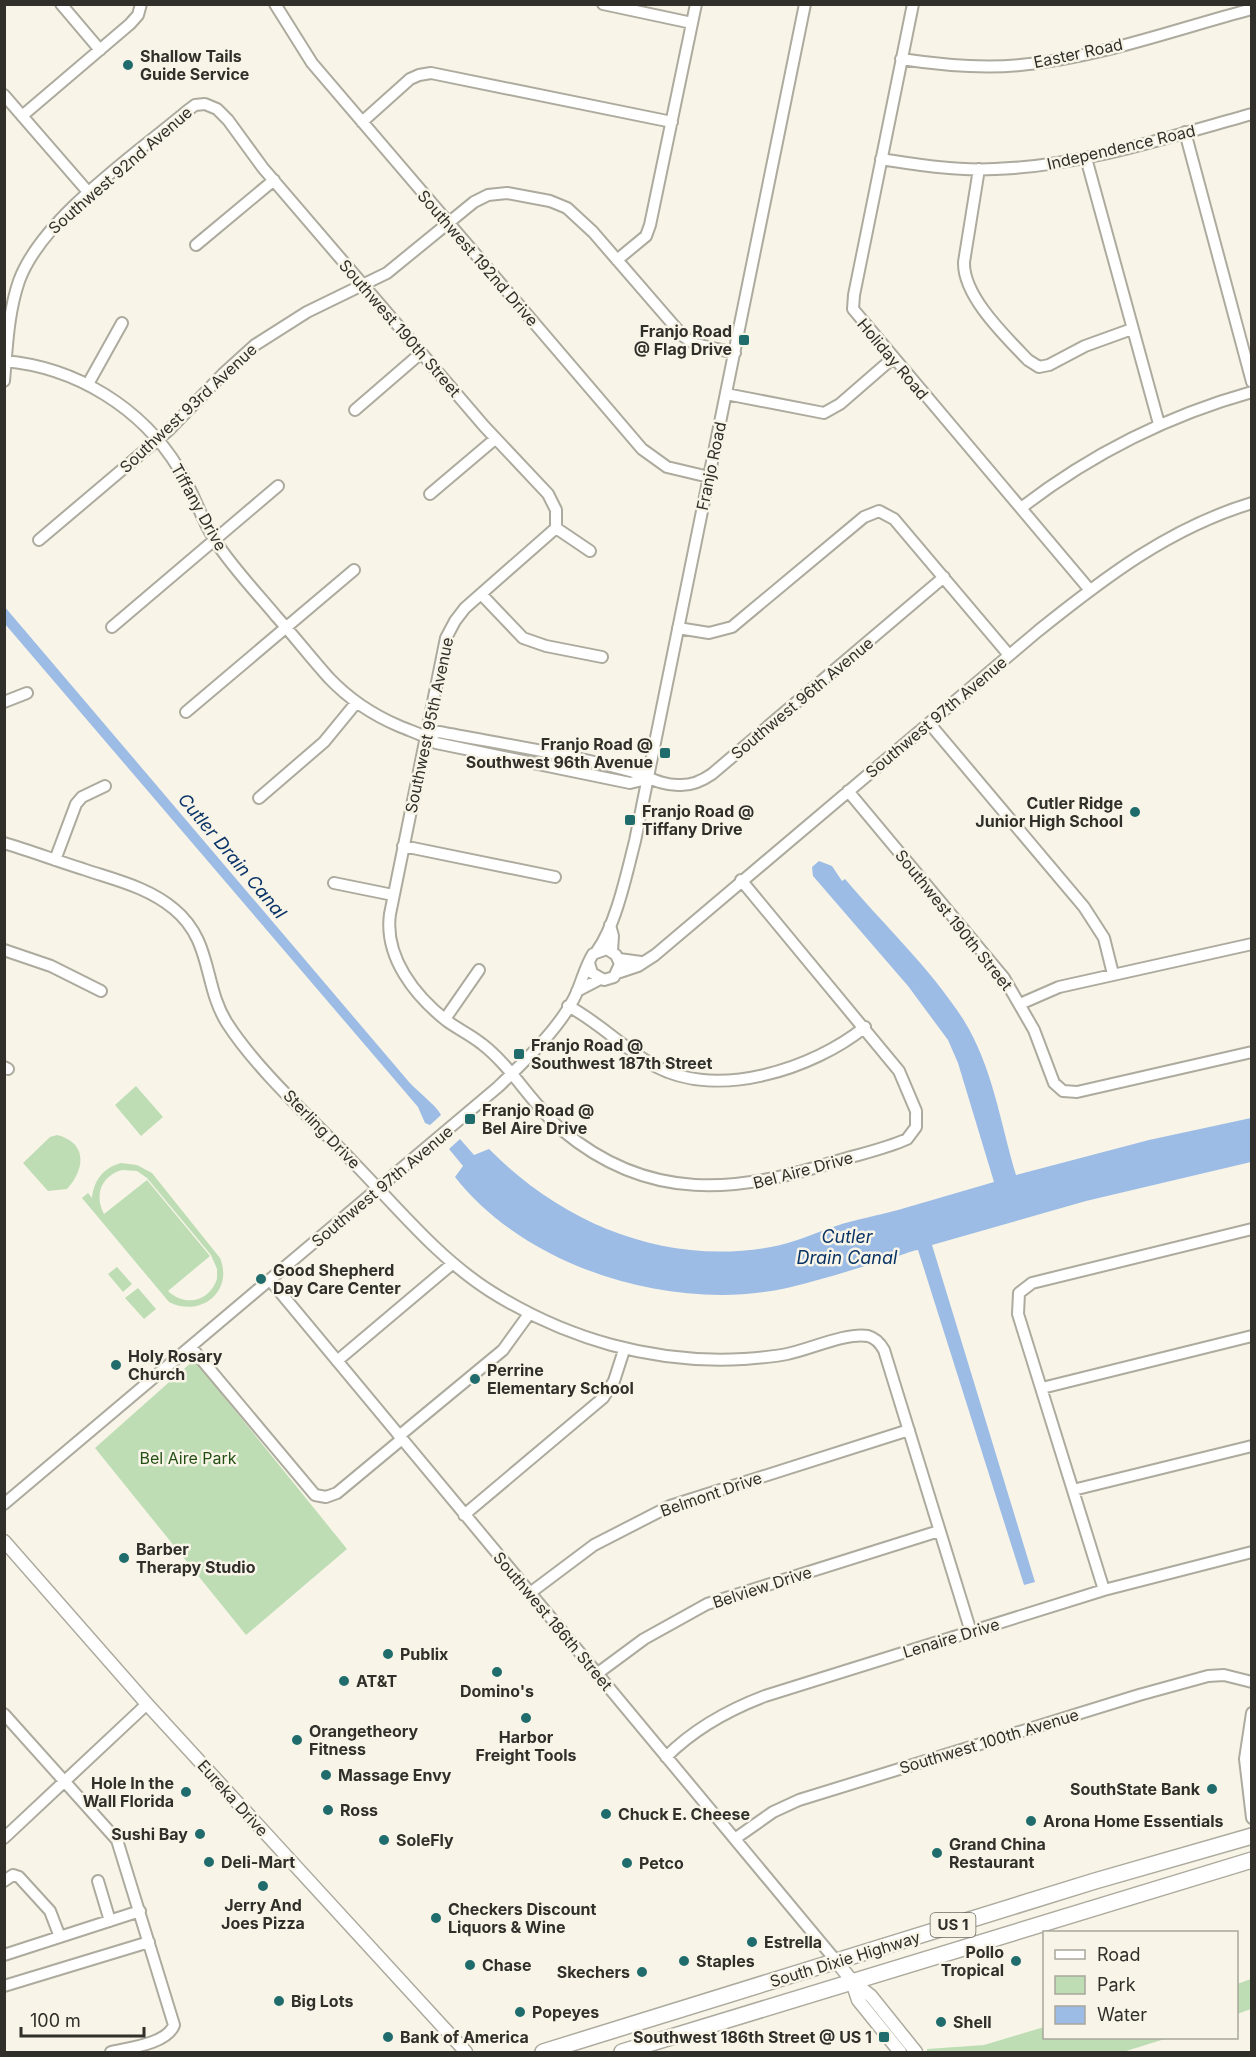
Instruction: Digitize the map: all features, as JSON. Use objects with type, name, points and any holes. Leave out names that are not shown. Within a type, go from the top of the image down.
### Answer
[{"type":"highway","name":"South Dixie Highway","points":[[543,2052],[1070,1889],[1251,1836]]},
{"type":"highway","name":"South Dixie Highway","points":[[629,2050],[1251,1860]]},
{"type":"highway","points":[[1045,1922],[1055,1904],[1070,1889]]},
{"type":"highway","points":[[1018,1930],[1042,1906],[1042,1898]]},
{"type":"highway","points":[[629,2050],[630,2026]]},
{"type":"main road","name":"Eureka Drive","points":[[4,1541],[147,1704],[466,2052]]},
{"type":"main road","points":[[837,1962],[852,1981],[871,1996],[916,2052]]},
{"type":"main road","points":[[852,1981],[858,2000],[900,2052]]},
{"type":"street","points":[[62,4],[100,50]]},
{"type":"street","points":[[22,116],[135,20],[141,4]]},
{"type":"street","points":[[603,4],[692,23]]},
{"type":"street","points":[[696,4],[648,230],[643,239],[617,260],[687,340],[735,353]]},
{"type":"street","name":"Franjo Road","points":[[597,951],[610,925],[628,868],[805,4]]},
{"type":"street","name":"Holiday Road","points":[[913,4],[853,303],[857,316],[1089,589]]},
{"type":"street","name":"Southwest 192nd Drive","points":[[275,5],[305,53],[362,122],[649,456],[667,467],[709,477]]},
{"type":"street","name":"Easter Road","points":[[901,59],[976,67],[1044,62],[1107,48],[1251,9]]},
{"type":"street","points":[[362,122],[410,79],[431,73],[672,122]]},
{"type":"street","points":[[4,95],[89,193]]},
{"type":"street","name":"Southwest 190th Street","points":[[205,104],[217,109],[228,120],[274,180],[421,353],[495,439],[552,499],[556,510],[555,528]]},
{"type":"street","name":"Southwest 92nd Avenue","points":[[4,381],[11,312],[28,260],[47,233],[89,193],[191,107],[205,104]]},
{"type":"street","name":"Independence Road","points":[[881,159],[979,169],[1040,165],[1086,158],[1251,114]]},
{"type":"street","points":[[1185,132],[1251,382]]},
{"type":"street","points":[[1086,158],[1159,424]]},
{"type":"street","points":[[979,169],[964,262],[966,282],[976,300],[1028,360],[1036,366],[1049,365],[1085,346],[1132,329]]},
{"type":"street","points":[[196,245],[274,180]]},
{"type":"street","name":"Southwest 93rd Avenue","points":[[39,540],[158,440],[255,345],[302,315],[395,267],[474,202],[496,193],[539,198],[567,207],[580,217],[617,260]]},
{"type":"street","points":[[88,384],[122,323]]},
{"type":"street","points":[[355,410],[421,353]]},
{"type":"street","points":[[726,394],[824,413],[840,404],[893,358]]},
{"type":"street","name":"Tiffany Drive","points":[[6,361],[53,370],[88,384],[127,410],[158,440],[180,471],[214,540],[328,676],[356,703],[392,723],[425,735],[439,732],[631,771],[647,779]]},
{"type":"street","points":[[1021,508],[1088,460],[1159,424],[1251,392]]},
{"type":"street","points":[[430,494],[495,439]]},
{"type":"street","points":[[112,627],[278,486]]},
{"type":"street","name":"Southwest 97th Avenue","points":[[617,973],[634,968],[655,955],[741,880],[1089,589],[1164,540],[1227,511],[1251,503]]},
{"type":"street","points":[[678,628],[710,633],[735,626],[864,517],[877,511],[894,519],[1009,655]]},
{"type":"street","points":[[555,528],[590,550]]},
{"type":"street","name":"Southwest 95th Avenue","points":[[445,1019],[417,990],[397,962],[388,928],[425,735],[448,632],[459,614],[555,528]]},
{"type":"street","points":[[186,712],[354,570]]},
{"type":"street","name":"Southwest 96th Avenue","points":[[647,779],[677,785],[706,779],[944,577]]},
{"type":"street","points":[[481,594],[523,638],[546,646],[602,657]]},
{"type":"street","points":[[4,702],[27,693]]},
{"type":"street","points":[[259,798],[324,742],[356,703]]},
{"type":"street","points":[[929,723],[1084,907],[1102,935],[1113,974]]},
{"type":"street","points":[[55,860],[76,804],[82,797],[105,786]]},
{"type":"street","name":"Southwest 190th Street","points":[[848,791],[996,966],[1020,1004],[1038,1040],[1052,1080],[1061,1090],[1077,1092],[1251,1052]]},
{"type":"street","name":"Sterling Drive","points":[[5,844],[148,892],[180,914],[200,942],[216,1000],[232,1030],[309,1118],[452,1264],[488,1290],[529,1314],[571,1333],[624,1350],[688,1358],[744,1359],[787,1354],[859,1336],[874,1338],[884,1350],[909,1430]]},
{"type":"street","points":[[403,846],[555,877]]},
{"type":"street","points":[[568,1006],[654,1066],[676,1074],[711,1081],[742,1079],[820,1056],[840,1047],[865,1027],[741,880]]},
{"type":"street","points":[[334,883],[393,895]]},
{"type":"street","name":"Franjo Road","points":[[610,925],[615,955]]},
{"type":"street","points":[[1020,1004],[1056,988],[1251,944]]},
{"type":"street","points":[[4,950],[51,966],[101,991]]},
{"type":"street","points":[[600,979],[592,973],[589,963],[597,951],[641,962]]},
{"type":"street","points":[[577,991],[600,979],[609,979],[617,973],[615,955]]},
{"type":"street","name":"Southwest 97th Avenue","points":[[4,1504],[511,1074],[534,1050],[568,1006],[589,963]]},
{"type":"street","points":[[445,1019],[479,970]]},
{"type":"street","name":"Bel Aire Drive","points":[[445,1019],[486,1047],[553,1122],[576,1141],[626,1168],[675,1183],[729,1186],[770,1181],[890,1145],[912,1134],[916,1118],[910,1095],[894,1064],[865,1027]]},
{"type":"street","points":[[1104,1590],[1018,1314],[1019,1293],[1032,1283],[1251,1229]]},
{"type":"street","points":[[337,1360],[452,1264]]},
{"type":"street","name":"Southwest 186th Street","points":[[270,1280],[837,1962]]},
{"type":"street","points":[[191,1347],[309,1490],[318,1496],[326,1497],[336,1493],[503,1350],[529,1314]]},
{"type":"street","points":[[1042,1388],[1251,1336]]},
{"type":"street","points":[[464,1515],[603,1398],[614,1381],[624,1350]]},
{"type":"street","points":[[909,1430],[971,1632]]},
{"type":"street","name":"Belmont Drive","points":[[530,1593],[594,1545],[670,1506],[909,1430]]},
{"type":"street","points":[[1073,1490],[1251,1446]]},
{"type":"street","name":"Belview Drive","points":[[598,1673],[644,1639],[707,1604],[939,1531]]},
{"type":"street","name":"Lenaire Drive","points":[[666,1757],[701,1728],[752,1701],[1104,1590],[1251,1552]]},
{"type":"street","name":"Southwest 100th Avenue","points":[[736,1838],[773,1812],[799,1800],[1139,1695],[1208,1676],[1224,1675],[1251,1682]]},
{"type":"street","points":[[4,1838],[147,1704]]},
{"type":"street","points":[[1251,1713],[1245,1759],[1251,1818]]},
{"type":"street","points":[[4,1714],[116,1838],[140,1911],[174,2025],[169,2033],[151,2047],[111,2052]]},
{"type":"street","points":[[4,1881],[13,1875],[19,1877],[50,1911],[60,1937]]},
{"type":"street","points":[[98,1881],[110,1921]]},
{"type":"street","points":[[4,1955],[140,1911]]},
{"type":"street","points":[[4,1986],[149,1942]]},
{"type":"green space","points":[[136,1086],[163,1117],[141,1136],[115,1105]]},
{"type":"green space","points":[[57,1135],[67,1139],[79,1150],[80,1165],[67,1189],[48,1191],[23,1163],[50,1137]]},
{"type":"green space","points":[[121,1163],[137,1165],[152,1173],[220,1258],[223,1270],[222,1281],[218,1291],[211,1299],[192,1307],[169,1302],[82,1198],[88,1193],[92,1198],[97,1180],[115,1165]],"holes":[[[122,1170],[137,1171],[147,1178],[211,1255],[217,1269],[217,1279],[208,1293],[196,1300],[182,1299],[168,1291],[210,1256],[147,1180],[104,1214],[100,1200],[101,1187],[104,1182]]]},
{"type":"green space","points":[[117,1267],[132,1284],[123,1292],[108,1274]]},
{"type":"green space","points":[[138,1288],[156,1309],[144,1319],[125,1298]]},
{"type":"green space","name":"Bel Aire Park","points":[[194,1360],[347,1549],[246,1635],[95,1448]]},
{"type":"green space","points":[[1251,1979],[1251,2009],[1238,2014],[1238,1984]]},
{"type":"green space","points":[[1043,2027],[1043,2039],[1165,2039],[1123,2052],[927,2052],[927,2049],[984,2045]]},
{"type":"water","name":"Cutler Drain Canal","points":[[4,606],[409,1082],[432,1103],[441,1115],[430,1125],[425,1123],[418,1107],[5,624]]},
{"type":"water","name":"Cutler Drain Canal","points":[[819,861],[832,866],[842,881],[845,879],[921,964],[963,1019],[989,1075],[1016,1175],[1149,1140],[1251,1118],[1251,1162],[1086,1201],[932,1245],[1035,1582],[1024,1585],[918,1250],[787,1288],[743,1294],[698,1294],[651,1288],[606,1276],[562,1259],[521,1237],[485,1209],[455,1177],[463,1166],[449,1149],[460,1139],[474,1155],[489,1149],[518,1176],[549,1199],[583,1218],[618,1233],[655,1244],[693,1250],[731,1251],[779,1245],[844,1224],[994,1182],[958,1063],[948,1040],[908,986],[813,876],[812,867]]},
{"type":"place","name":"Shallow Tails Guide Service","points":[[128,65]]},
{"type":"place","name":"Franjo Road @ Flag Drive","points":[[744,340]]},
{"type":"place","name":"Franjo Road @ Southwest 96th Avenue","points":[[665,753]]},
{"type":"place","name":"Cutler Ridge Junior High School","points":[[1135,812]]},
{"type":"place","name":"Franjo Road @ Tiffany Drive","points":[[630,820]]},
{"type":"place","name":"Franjo Road @ Southwest 187th Street","points":[[519,1054]]},
{"type":"place","name":"Franjo Road @ Bel Aire Drive","points":[[470,1119]]},
{"type":"place","name":"Good Shepherd Day Care Center","points":[[261,1279]]},
{"type":"place","name":"Holy Rosary Church","points":[[116,1365]]},
{"type":"place","name":"Perrine Elementary School","points":[[475,1379]]},
{"type":"place","name":"Barber Therapy Studio","points":[[124,1558]]},
{"type":"place","name":"Publix","points":[[388,1654]]},
{"type":"place","name":"Domino's","points":[[497,1672]]},
{"type":"place","name":"AT&T","points":[[344,1681]]},
{"type":"place","name":"Harbor Freight Tools","points":[[526,1718]]},
{"type":"place","name":"Orangetheory Fitness","points":[[297,1740]]},
{"type":"place","name":"Massage Envy","points":[[326,1775]]},
{"type":"place","name":"SouthState Bank","points":[[1212,1789]]},
{"type":"place","name":"Hole In the Wall Florida","points":[[186,1792]]},
{"type":"place","name":"Ross","points":[[328,1810]]},
{"type":"place","name":"Chuck E. Cheese","points":[[606,1814]]},
{"type":"place","name":"Arona Home Essentials","points":[[1031,1821]]},
{"type":"place","name":"Sushi Bay","points":[[200,1834]]},
{"type":"place","name":"SoleFly","points":[[384,1840]]},
{"type":"place","name":"Grand China Restaurant","points":[[937,1853]]},
{"type":"place","name":"Deli-Mart","points":[[209,1862]]},
{"type":"place","name":"Petco","points":[[627,1863]]},
{"type":"place","name":"Jerry And Joes Pizza","points":[[263,1886]]},
{"type":"place","name":"Checkers Discount Liquors & Wine","points":[[436,1918]]},
{"type":"place","name":"Estrella","points":[[752,1942]]},
{"type":"place","name":"Staples","points":[[684,1961]]},
{"type":"place","name":"Pollo Tropical","points":[[1016,1961]]},
{"type":"place","name":"Chase","points":[[470,1965]]},
{"type":"place","name":"Skechers","points":[[642,1972]]},
{"type":"place","name":"Big Lots","points":[[279,2001]]},
{"type":"place","name":"Popeyes","points":[[520,2012]]},
{"type":"place","name":"Shell","points":[[941,2022]]},
{"type":"place","name":"Bank of America","points":[[388,2037]]},
{"type":"place","name":"Southwest 186th Street @ US 1","points":[[884,2037]]}]
